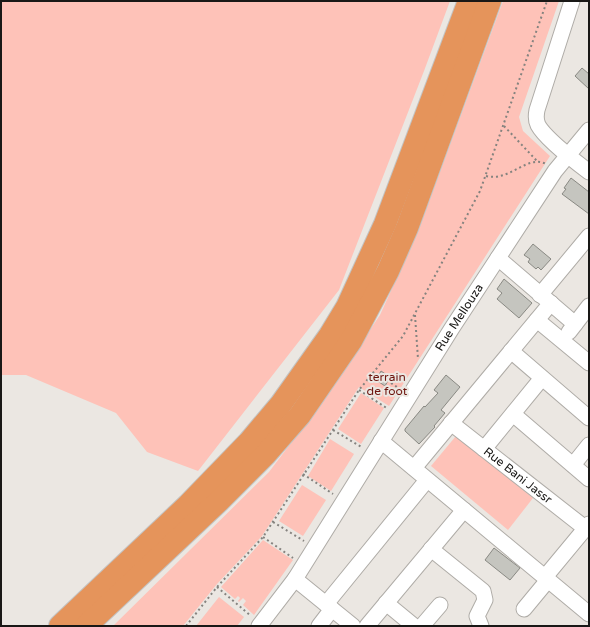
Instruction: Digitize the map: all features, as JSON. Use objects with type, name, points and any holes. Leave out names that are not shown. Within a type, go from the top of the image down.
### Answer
[{"type":"highway","points":[[60,626],[188,505],[249,442],[281,404],[330,335],[353,294],[385,224],[469,1]]},
{"type":"highway","points":[[86,626],[219,501],[265,454],[300,415],[347,347],[388,271],[407,228],[490,1]]},
{"type":"street","points":[[572,1],[536,114],[539,127],[568,155],[589,172]]},
{"type":"street","name":"Rue Mellouza","points":[[256,622],[295,579],[380,441],[555,170],[589,130]]},
{"type":"street","points":[[414,468],[537,320],[545,299],[589,236]]},
{"type":"street","points":[[498,258],[575,324]]},
{"type":"street","points":[[562,340],[589,306]]},
{"type":"street","points":[[537,320],[589,363]]},
{"type":"street","points":[[511,351],[589,418]]},
{"type":"street","points":[[484,449],[542,378]]},
{"type":"street","points":[[513,414],[589,479]]},
{"type":"street","name":"Rue Bani Jassr","points":[[451,423],[587,526]]},
{"type":"street","points":[[380,441],[547,579],[586,607]]},
{"type":"street","points":[[573,465],[589,445]]},
{"type":"street","points":[[319,626],[329,606],[427,480]]},
{"type":"street","points":[[367,626],[464,510]]},
{"type":"street","points":[[524,609],[587,526]]},
{"type":"street","points":[[431,549],[483,591],[485,600],[477,616],[481,626]]},
{"type":"street","points":[[295,579],[353,626]]},
{"type":"street","points":[[386,603],[406,624]]},
{"type":"street","points":[[422,626],[440,605]]},
{"type":"path","points":[[186,626],[217,587],[263,537],[359,390],[403,336],[472,209],[486,176],[547,1]]},
{"type":"path","points":[[504,126],[537,161],[544,163],[555,170]]},
{"type":"path","points":[[486,176],[503,176],[537,161]]},
{"type":"path","points":[[415,314],[418,366]]},
{"type":"path","points":[[391,383],[403,390]]},
{"type":"path","points":[[359,390],[390,410]]},
{"type":"path","points":[[333,430],[372,454]]},
{"type":"path","points":[[303,474],[336,496]]},
{"type":"path","points":[[273,522],[306,543]]},
{"type":"path","points":[[263,537],[296,560]]},
{"type":"path","points":[[217,587],[256,622]]},
{"type":"green space","points":[[1,1],[450,1],[339,290],[198,471],[147,452],[116,413],[26,375],[1,375]]},
{"type":"green space","name":"terrain de foot","points":[[503,1],[559,1],[519,117],[523,131],[550,156],[389,406],[359,387],[262,536],[217,584],[183,626],[113,626],[269,472],[313,414],[380,315],[419,229]]},
{"type":"green space","points":[[361,393],[384,408],[361,444],[338,429]]},
{"type":"green space","points":[[456,436],[533,498],[508,530],[431,466]]},
{"type":"green space","points":[[330,439],[354,454],[331,491],[308,476]]},
{"type":"green space","points":[[302,485],[326,500],[303,536],[279,521]]},
{"type":"green space","points":[[263,540],[293,560],[254,615],[243,605],[246,601],[243,598],[239,602],[238,601],[240,598],[238,596],[235,599],[221,587]]},
{"type":"green space","points":[[219,597],[244,617],[237,626],[196,626]]},
{"type":"building","points":[[582,68],[589,74],[589,89],[575,76]]},
{"type":"building","points":[[571,178],[589,192],[589,214],[562,194]]},
{"type":"building","points":[[533,244],[551,259],[541,270],[538,267],[536,269],[528,262],[530,259],[524,255]]},
{"type":"building","points":[[504,279],[532,303],[519,318],[497,299],[502,293],[497,289]]},
{"type":"building","points":[[381,371],[390,377],[385,386],[376,380]]},
{"type":"building","points":[[446,375],[460,387],[441,410],[445,413],[434,426],[435,427],[419,444],[405,431],[405,429],[424,406],[425,407],[438,393],[434,390]]},
{"type":"building","points":[[494,548],[520,568],[510,580],[485,560]]}]
